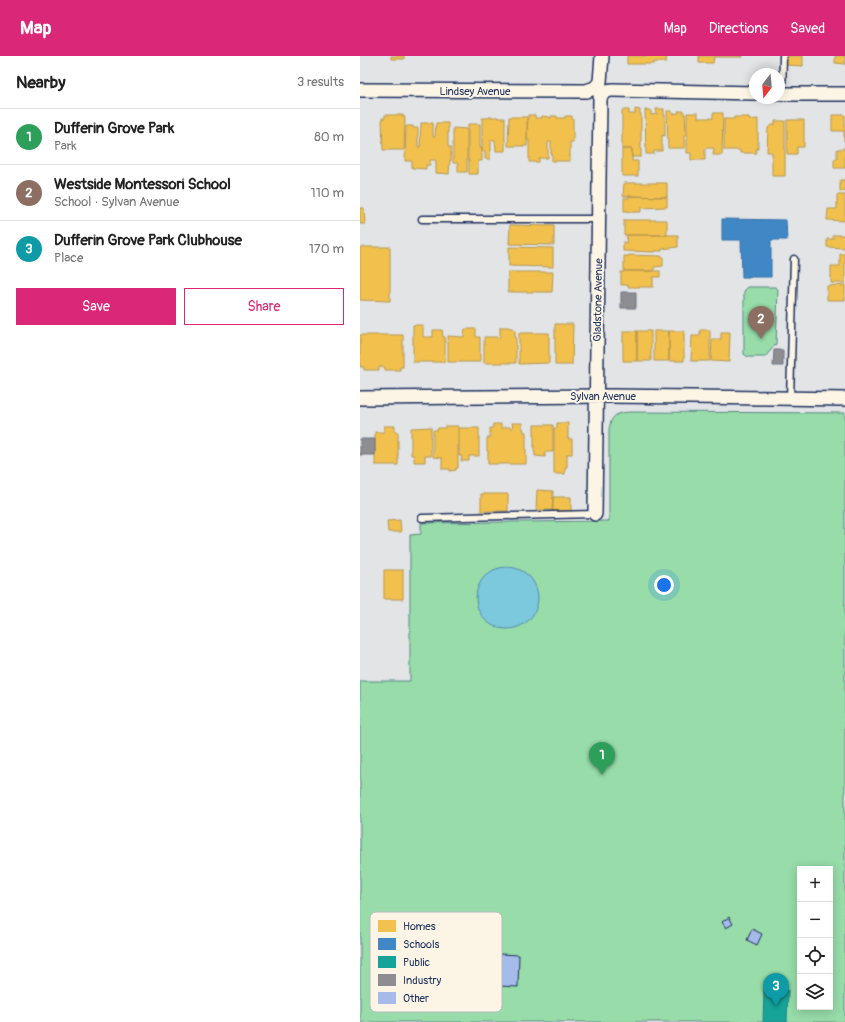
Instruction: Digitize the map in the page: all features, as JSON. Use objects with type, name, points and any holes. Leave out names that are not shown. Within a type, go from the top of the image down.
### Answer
[{"type":"street","name":"Lindsey Avenue","points":[[360,90],[591,90],[600,82],[602,56]]},
{"type":"street","name":"Gladstone Avenue","points":[[595,514],[598,219],[601,97],[609,90],[749,93]]},
{"type":"street","points":[[785,94],[845,94]]},
{"type":"street","name":"Sylvan Avenue","points":[[360,398],[596,396],[845,399]]},
{"type":"lane","points":[[781,68],[782,56]]},
{"type":"lane","points":[[422,219],[598,219]]},
{"type":"lane","points":[[790,398],[794,259]]},
{"type":"lane","points":[[422,518],[595,514]]},
{"type":"green space","points":[[748,287],[776,287],[778,290],[776,344],[765,357],[748,357],[744,354],[744,291]]},
{"type":"green space","points":[[625,412],[845,413],[845,1022],[360,1022],[360,681],[410,681],[410,535],[421,534],[421,523],[609,521],[609,430],[611,421],[615,416]]},
{"type":"water","points":[[507,567],[519,570],[529,576],[535,586],[538,598],[535,610],[529,620],[519,626],[507,629],[495,626],[485,620],[479,610],[476,598],[479,586],[485,576],[495,570]]},
{"type":"building: Homes","points":[[391,56],[404,56],[404,59],[391,59]]},
{"type":"building: Homes","points":[[627,56],[667,56],[666,62],[654,62],[654,64],[627,64]]},
{"type":"building: Homes","points":[[699,56],[714,56],[713,63],[699,63]]},
{"type":"building: Homes","points":[[742,56],[742,57],[715,57]]},
{"type":"building: Homes","points":[[786,56],[803,56],[803,66],[786,65]]},
{"type":"building: Homes","points":[[835,56],[845,56],[845,64],[835,63]]},
{"type":"building: Homes","points":[[635,109],[640,110],[641,114],[641,157],[632,157],[632,149],[622,149],[622,110],[629,110],[629,114],[635,114]]},
{"type":"building: Homes","points":[[656,109],[664,109],[665,115],[665,136],[662,135],[662,151],[654,151],[654,154],[646,154],[645,110],[651,110],[651,115],[657,114]]},
{"type":"building: Homes","points":[[667,111],[672,111],[672,114],[679,113],[678,111],[684,111],[686,135],[684,135],[684,148],[668,148]]},
{"type":"building: Homes","points":[[687,113],[698,113],[698,118],[713,119],[713,113],[723,113],[722,155],[713,155],[714,148],[705,148],[705,160],[691,160],[691,153],[687,153]]},
{"type":"building: Homes","points":[[385,115],[403,115],[403,117],[405,117],[404,150],[383,150],[382,118],[385,118]]},
{"type":"building: Homes","points":[[528,115],[535,115],[535,118],[542,118],[542,116],[551,118],[551,116],[557,116],[557,118],[565,118],[565,116],[572,116],[573,142],[570,142],[570,161],[552,161],[551,142],[548,142],[548,158],[539,158],[539,162],[529,162],[529,140],[527,140]]},
{"type":"building: Homes","points":[[832,115],[845,115],[845,141],[844,131],[832,131]]},
{"type":"building: Homes","points":[[509,117],[527,117],[527,146],[508,146]]},
{"type":"building: Homes","points":[[734,117],[749,117],[749,120],[758,119],[758,149],[756,149],[756,153],[740,153],[740,150],[724,150],[724,119],[734,119]]},
{"type":"building: Homes","points":[[482,118],[505,118],[505,151],[496,151],[495,140],[491,140],[490,159],[485,159],[485,151],[482,151]]},
{"type":"building: Homes","points":[[787,120],[804,120],[804,147],[797,147],[797,154],[787,154]]},
{"type":"building: Homes","points":[[775,121],[785,121],[785,176],[772,176],[772,152],[767,152],[768,128],[775,125]]},
{"type":"building: Homes","points":[[421,123],[433,123],[433,137],[435,137],[436,123],[448,123],[448,147],[451,147],[449,174],[436,173],[436,160],[430,160],[430,165],[426,165],[426,169],[412,168],[412,161],[405,161],[406,126],[418,128],[418,147],[420,147]]},
{"type":"building: Homes","points":[[468,124],[480,124],[480,148],[482,148],[482,161],[478,161],[478,174],[469,174]]},
{"type":"building: Homes","points":[[453,128],[467,129],[467,172],[458,172],[458,163],[453,163]]},
{"type":"building: Homes","points":[[844,147],[845,168],[834,168],[834,159],[837,159],[837,149],[844,149]]},
{"type":"building: Homes","points":[[622,149],[632,149],[632,161],[638,161],[638,176],[622,176]]},
{"type":"building: Homes","points":[[840,180],[845,180],[845,191],[840,191]]},
{"type":"building: Homes","points":[[624,183],[667,183],[667,197],[623,196]]},
{"type":"building: Homes","points":[[837,195],[845,195],[845,221],[827,220],[828,209],[837,209]]},
{"type":"building: Homes","points":[[629,196],[667,197],[667,207],[641,208],[641,212],[624,211],[624,198],[629,198]]},
{"type":"building: Homes","points":[[360,208],[364,208],[365,224],[360,224]]},
{"type":"building: Homes","points":[[624,220],[667,220],[667,235],[624,235]]},
{"type":"building: Homes","points":[[510,225],[554,226],[554,245],[509,244]]},
{"type":"building: Homes","points":[[627,235],[678,235],[678,247],[662,249],[662,251],[655,252],[623,251],[623,242],[626,243]]},
{"type":"building: Homes","points":[[833,235],[845,235],[845,248],[827,247],[827,239],[833,239]]},
{"type":"building: Homes","points":[[360,247],[390,247],[390,301],[360,300]]},
{"type":"building: Homes","points":[[509,247],[553,248],[553,267],[509,266]]},
{"type":"building: Homes","points":[[840,254],[845,254],[845,283],[831,283],[831,266],[840,266]]},
{"type":"building: Homes","points":[[624,256],[661,256],[663,257],[663,266],[654,267],[654,271],[624,271]]},
{"type":"building: Homes","points":[[660,271],[660,277],[653,277],[653,287],[628,287],[628,285],[621,285],[621,272]]},
{"type":"building: Homes","points":[[508,272],[553,272],[552,292],[508,292]]},
{"type":"building: Homes","points":[[845,285],[845,300],[827,300],[827,286]]},
{"type":"building: Homes","points":[[555,324],[573,324],[572,365],[555,365]]},
{"type":"building: Homes","points":[[413,325],[423,325],[423,337],[433,337],[433,330],[442,330],[443,337],[445,337],[445,362],[413,362]]},
{"type":"building: Homes","points":[[500,327],[508,327],[514,329],[515,331],[516,363],[484,363],[484,337],[500,337]]},
{"type":"building: Homes","points":[[465,329],[476,329],[476,337],[480,337],[480,362],[448,362],[448,336],[464,337]]},
{"type":"building: Homes","points":[[700,330],[710,330],[710,361],[691,361],[692,336],[700,336]]},
{"type":"building: Homes","points":[[623,331],[637,331],[637,361],[623,361]]},
{"type":"building: Homes","points":[[637,331],[651,331],[651,361],[637,361]]},
{"type":"building: Homes","points":[[654,331],[669,331],[669,361],[654,361]]},
{"type":"building: Homes","points":[[669,331],[684,331],[684,361],[669,361]]},
{"type":"building: Homes","points":[[721,332],[730,332],[729,362],[711,361],[712,339],[721,339]]},
{"type":"building: Homes","points":[[519,333],[549,333],[549,363],[519,364]]},
{"type":"building: Homes","points":[[360,335],[403,335],[403,367],[400,367],[400,370],[385,370],[385,367],[379,367],[379,370],[364,370],[364,367],[360,367]]},
{"type":"building: Homes","points":[[512,423],[522,423],[522,428],[524,432],[526,432],[526,464],[488,464],[487,438],[490,438],[490,428],[493,428],[493,424],[501,424],[501,428],[513,428]]},
{"type":"building: Homes","points":[[557,423],[568,423],[568,439],[572,439],[572,454],[567,454],[567,467],[565,467],[565,474],[554,474],[554,428],[557,428]]},
{"type":"building: Homes","points":[[534,425],[553,425],[553,452],[545,452],[545,457],[535,456]]},
{"type":"building: Homes","points":[[384,426],[395,426],[395,432],[398,432],[398,465],[375,465],[375,432],[384,432]]},
{"type":"building: Homes","points":[[445,426],[458,426],[458,468],[456,468],[456,470],[450,471],[450,469],[442,469],[442,458],[433,457],[433,430],[445,428]]},
{"type":"building: Homes","points":[[431,427],[431,456],[425,456],[425,462],[414,462],[414,455],[411,455],[411,428]]},
{"type":"building: Homes","points":[[459,428],[479,428],[479,456],[469,456],[469,461],[461,461],[462,456],[459,456]]},
{"type":"building: Homes","points":[[537,490],[553,491],[553,510],[536,510]]},
{"type":"building: Homes","points":[[481,494],[508,494],[508,511],[481,511]]},
{"type":"building: Homes","points":[[553,497],[571,497],[571,511],[552,511]]},
{"type":"building: Homes","points":[[400,520],[401,532],[388,532],[387,521]]},
{"type":"building: Homes","points":[[384,570],[403,570],[403,599],[384,599]]},
{"type":"building: Schools","points":[[722,219],[786,220],[787,240],[771,240],[771,277],[742,277],[741,240],[722,240]]},
{"type":"building: Public","points":[[764,989],[788,990],[787,1022],[763,1022]]},
{"type":"building: Industry","points":[[621,292],[636,292],[636,308],[621,308]]},
{"type":"building: Industry","points":[[774,350],[783,350],[783,366],[773,366]]},
{"type":"building: Industry","points":[[360,439],[375,439],[375,455],[360,455]]},
{"type":"building: Other","points":[[729,917],[733,924],[726,928],[722,922]]},
{"type":"building: Other","points":[[752,929],[762,934],[757,945],[747,940]]},
{"type":"building: Other","points":[[502,954],[519,955],[518,987],[502,986]]},
{"type":"place","name":"Westside Montessori School","points":[[761,339]]},
{"type":"place","name":"Dufferin Grove Park","points":[[602,775]]},
{"type":"place","name":"Dufferin Grove Park Clubhouse","points":[[776,1006]]}]
